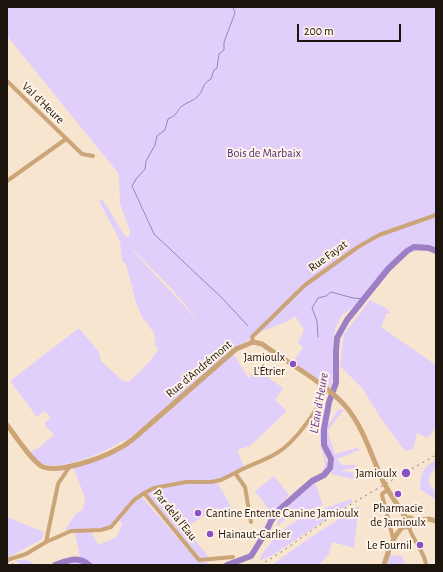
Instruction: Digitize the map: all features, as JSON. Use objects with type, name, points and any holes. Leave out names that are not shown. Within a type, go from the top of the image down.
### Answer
[{"type":"street","name":"Val d'Heure","points":[[7,81],[82,154],[93,156]]},
{"type":"street","name":"Val d'Heure","points":[[7,181],[66,139]]},
{"type":"street","name":"Rue Fayat","points":[[252,342],[252,337],[305,285],[358,247],[379,235],[436,215]]},
{"type":"street","points":[[252,342],[262,344],[328,390],[338,399],[347,409],[364,436],[388,490],[406,518],[411,518],[413,521],[429,519],[436,521]]},
{"type":"street","name":"Rue d'Andrémont","points":[[7,425],[33,459],[42,467],[55,469],[81,464],[114,451],[132,440],[236,349],[252,342]]},
{"type":"street","name":"Par delà l'Eau","points":[[233,557],[199,560],[144,493],[154,488],[186,482],[211,482],[221,480],[235,474],[246,466],[273,455],[289,444],[319,405],[328,390]]},
{"type":"street","points":[[46,542],[58,484],[70,466]]},
{"type":"street","points":[[235,474],[245,487],[251,522]]},
{"type":"street","points":[[388,490],[382,495],[393,538]]},
{"type":"street","points":[[7,560],[26,554],[46,542],[72,531],[101,530],[111,527],[134,500],[144,493]]},
{"type":"street","points":[[406,518],[403,521],[424,557],[426,565]]},
{"type":"street","points":[[384,565],[393,538],[397,533],[412,525],[413,521]]},
{"type":"green space","name":"Bois de Marbaix","points":[[7,7],[436,7],[436,255],[430,251],[422,250],[400,254],[379,276],[358,312],[358,303],[341,317],[336,327],[334,336],[333,371],[330,389],[293,363],[303,347],[298,343],[304,330],[295,316],[288,321],[261,332],[229,352],[206,374],[233,353],[249,379],[255,368],[283,388],[275,400],[287,411],[250,446],[237,450],[244,466],[222,480],[153,487],[138,496],[110,525],[101,528],[65,530],[75,515],[83,509],[85,498],[74,469],[72,468],[124,447],[142,435],[158,414],[127,440],[119,442],[101,452],[75,462],[48,465],[41,463],[30,452],[38,448],[54,435],[44,424],[51,417],[44,411],[37,417],[10,381],[79,328],[99,352],[101,361],[123,381],[128,382],[137,374],[149,362],[159,348],[156,347],[154,333],[142,317],[136,303],[126,264],[122,261],[120,241],[99,201],[103,200],[125,236],[129,237],[130,231],[120,204],[119,174],[7,36]],"holes":[[[132,249],[170,287],[202,325]]]},
{"type":"green space","points":[[370,300],[386,308],[391,313],[387,313],[381,327],[436,365],[436,428],[427,438],[417,433],[413,449],[405,451],[384,423],[362,388],[340,366],[344,334]]},
{"type":"green space","points":[[339,409],[344,410],[328,430],[335,454],[357,448],[360,450],[337,459],[342,465],[356,465],[357,467],[340,471],[353,472],[354,479],[331,474],[333,468],[329,468],[329,454],[325,443],[325,429]]},
{"type":"green space","points":[[322,415],[324,415],[322,436],[327,466],[323,475],[321,474],[325,465],[319,433]]},
{"type":"green space","points":[[436,460],[436,467],[431,474],[429,483],[436,491],[436,500],[420,489],[421,479],[425,468]]},
{"type":"green space","points":[[274,476],[289,495],[272,514],[255,491]]},
{"type":"green space","points":[[217,482],[234,512],[227,513],[217,508],[185,528],[208,556],[205,559],[198,558],[146,494],[153,490],[171,486],[190,483]]},
{"type":"green space","points":[[315,482],[323,505],[288,517],[279,525],[277,523],[282,514],[280,512],[303,490]]},
{"type":"green space","points":[[141,496],[198,561],[207,562],[208,565],[51,565],[58,561],[72,557],[80,557],[75,532],[91,531],[98,545],[117,537],[122,524],[119,520]]},
{"type":"green space","points":[[352,499],[352,502],[273,555],[260,561],[262,554],[275,538],[294,522],[316,511]]},
{"type":"green space","points":[[359,506],[354,548],[332,542],[329,554],[319,565],[272,565],[308,539]]},
{"type":"green space","points":[[7,517],[44,532],[42,539],[7,558]]},
{"type":"green space","points":[[390,555],[402,556],[405,565],[387,565]]},
{"type":"green space","points":[[15,560],[27,560],[33,563],[31,565],[22,565]]},
{"type":"waterway","points":[[233,7],[235,13],[224,42],[224,50],[219,54],[217,68],[214,70],[211,79],[204,85],[196,98],[186,103],[168,119],[165,130],[157,136],[155,145],[146,161],[145,169],[132,186],[154,234],[222,298],[248,326]]},
{"type":"waterway","name":"L'Eau d'Heure","points":[[227,565],[251,556],[271,521],[280,509],[312,481],[324,475],[330,468],[331,459],[324,445],[324,429],[329,402],[336,383],[337,338],[347,320],[388,269],[407,251],[414,247],[429,248],[436,251]]},
{"type":"waterway","points":[[318,337],[317,321],[312,308],[318,298],[326,296],[331,292],[353,298],[364,299]]},
{"type":"waterway","name":"L'Eau d'Heure","points":[[55,565],[72,560],[81,560],[89,565]]},
{"type":"railway","points":[[260,565],[344,509],[436,455]]},
{"type":"railway","points":[[7,561],[15,565]]},
{"type":"place","name":"Jamioulx L'Étrier","points":[[293,364]]},
{"type":"place","name":"Jamioulx","points":[[406,473]]},
{"type":"place","name":"Pharmacie de Jamioulx","points":[[398,494]]},
{"type":"place","name":"Cantine Entente Canine Jamioulx","points":[[198,513]]},
{"type":"place","name":"Hainaut-Carlier","points":[[210,534]]},
{"type":"place","name":"Le Fournil","points":[[420,545]]}]
